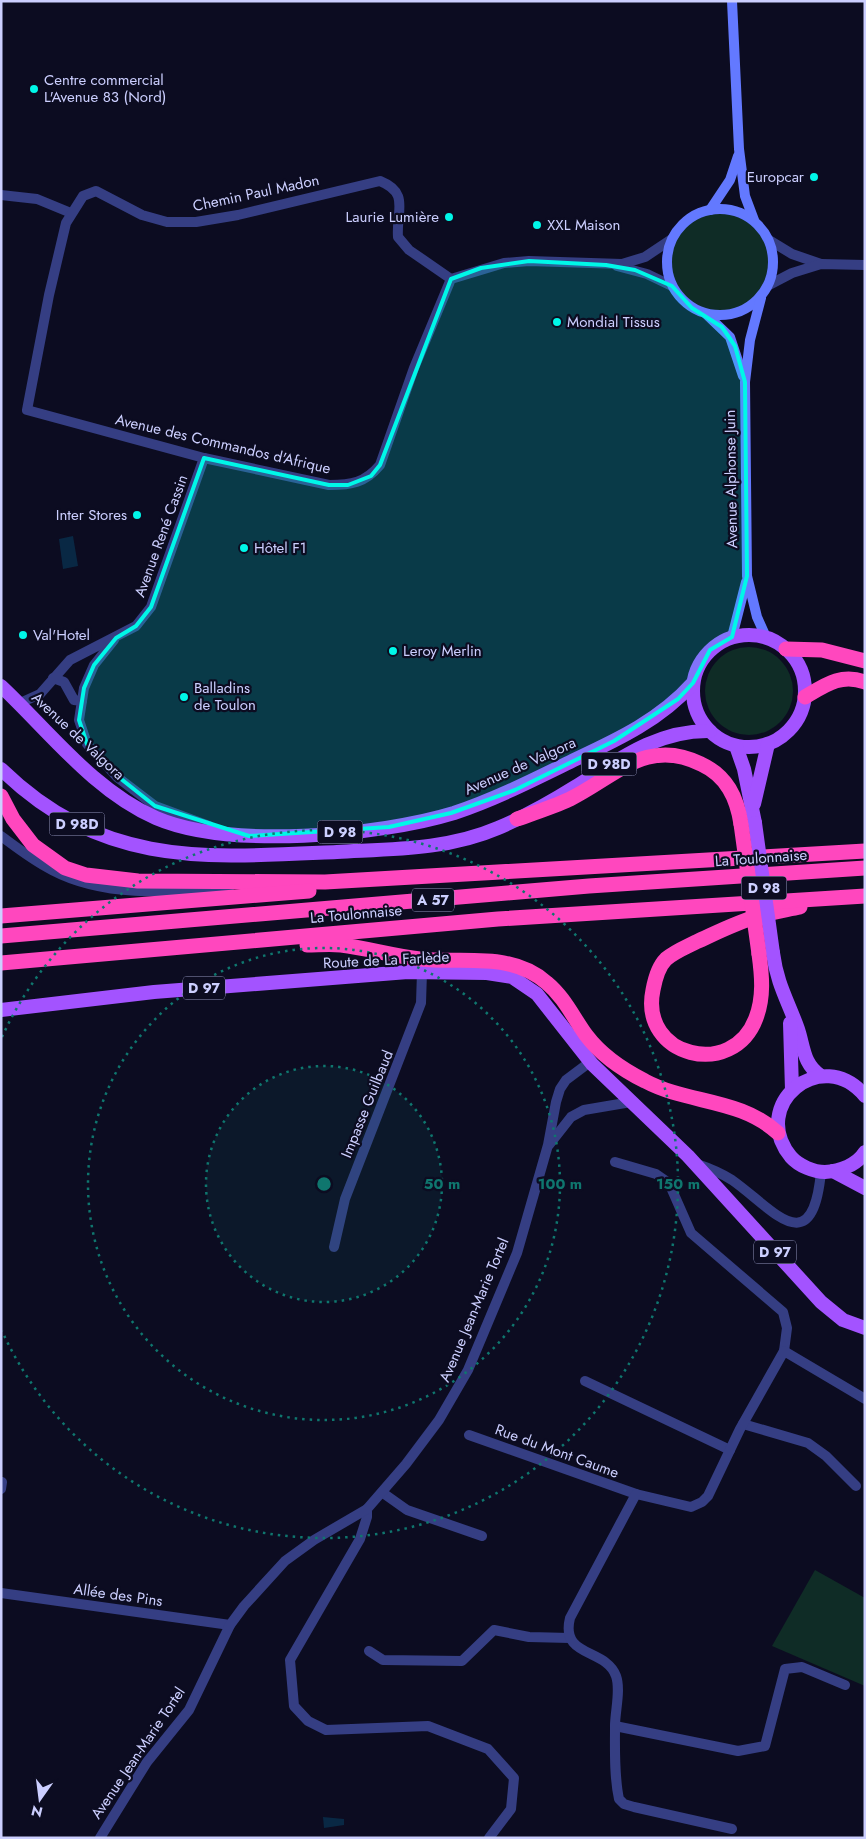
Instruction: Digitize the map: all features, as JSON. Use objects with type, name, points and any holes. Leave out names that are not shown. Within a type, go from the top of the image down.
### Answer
[{"type":"highway","points":[[786,648],[822,650],[865,661]]},
{"type":"highway","points":[[805,697],[832,681],[842,678],[865,682]]},
{"type":"highway","points":[[517,819],[570,799],[631,763],[662,753],[695,760],[722,778],[748,823],[766,953],[759,1010],[751,1028],[740,1040],[724,1051],[699,1055],[683,1051],[664,1037],[656,1025],[651,1004],[657,975],[668,958],[703,939],[753,918],[838,897]]},
{"type":"highway","points":[[1,796],[13,819],[33,845],[65,868],[86,875],[178,883],[325,882],[865,851]]},
{"type":"highway","points":[[828,853],[865,845]]},
{"type":"highway","points":[[1,916],[590,868]]},
{"type":"highway","name":"La Toulonnaise","points":[[1,936],[589,886],[865,868]]},
{"type":"highway","name":"La Toulonnaise","points":[[1,963],[218,946],[498,919],[865,896]]},
{"type":"highway","points":[[218,946],[340,945],[422,960],[497,961],[513,965],[546,982],[564,1002],[593,1043],[628,1071],[667,1090],[734,1107],[756,1117],[778,1132]]},
{"type":"main road","points":[[732,1],[739,149],[746,196],[755,221],[769,240],[774,262],[769,285],[761,298],[749,308],[736,314],[721,316],[706,314],[686,303],[672,286],[667,270],[667,254],[672,239],[683,224],[695,215],[710,210],[734,210],[755,221]]},
{"type":"main road","points":[[710,210],[730,180],[739,149]]},
{"type":"main road","name":"Avenue Alphonse Juin","points":[[761,298],[750,340],[745,382],[747,576],[757,617],[766,637]]},
{"type":"main road","name":"Avenue Alphonse Juin","points":[[706,314],[730,337],[739,357],[745,382]]},
{"type":"main road","name":"Avenue Alphonse Juin","points":[[732,637],[747,576]]},
{"type":"main road","points":[[749,635],[766,637],[786,648],[802,670],[805,697],[801,712],[793,726],[782,736],[768,744],[752,747],[736,746],[710,732],[696,709],[693,683],[702,660],[710,650],[732,637],[749,635]]},
{"type":"main road","name":"Avenue de Valgora","points":[[1,686],[91,773],[143,812],[188,828],[219,834],[249,836],[305,835],[389,827],[451,813],[484,802],[515,790],[631,732],[678,700],[693,683]]},
{"type":"main road","name":"D 98D","points":[[1,769],[45,805],[85,828],[109,839],[166,853],[254,856],[417,848],[460,841],[517,819],[645,744],[675,734],[710,732]]},
{"type":"main road","points":[[748,823],[768,744]]},
{"type":"main road","points":[[736,746],[753,807]]},
{"type":"main road","points":[[766,953],[798,1030],[806,1058],[812,1069],[821,1076]]},
{"type":"main road","name":"Route de La Farlède","points":[[1,1010],[154,992],[422,972],[487,973],[512,977],[523,983],[544,1000],[590,1062],[694,1163],[821,1302],[843,1320],[865,1328]]},
{"type":"main road","points":[[790,1013],[792,1090]]},
{"type":"main road","points":[[863,1091],[837,1077],[821,1076],[805,1080],[792,1090],[783,1102],[778,1117],[778,1132],[784,1147],[793,1159],[806,1168],[827,1172],[865,1188]]},
{"type":"main road","points":[[827,1172],[851,1165],[865,1152]]},
{"type":"street","name":"Chemin Paul Madon","points":[[27,410],[49,295],[66,223],[83,196],[96,191],[142,215],[167,222],[196,222],[238,215],[380,181],[394,187],[401,198],[398,237],[410,250],[451,279]]},
{"type":"street","points":[[1,195],[37,199],[71,214]]},
{"type":"street","points":[[451,279],[504,263],[529,261],[622,264],[644,257],[672,239]]},
{"type":"street","points":[[769,240],[792,254],[821,264],[865,265]]},
{"type":"street","points":[[606,264],[647,274],[672,286]]},
{"type":"street","points":[[769,285],[792,273],[821,264]]},
{"type":"street","name":"Avenue des Commandos d'Afrique","points":[[27,410],[204,458],[329,486],[348,486],[371,476],[380,466],[414,368],[451,279]]},
{"type":"street","name":"Avenue René Cassin","points":[[20,703],[40,694],[70,660],[116,638],[136,626],[151,607],[204,458]]},
{"type":"street","name":"Avenue René Cassin","points":[[116,638],[94,665],[82,700],[79,720],[87,744],[101,763],[155,806],[176,816],[249,836]]},
{"type":"street","points":[[54,678],[67,684],[74,700],[82,700]]},
{"type":"street","points":[[1,836],[52,870],[78,881],[104,886],[176,892],[325,882]]},
{"type":"street","name":"Impasse Guilbaud","points":[[334,1247],[345,1199],[421,1004],[422,972]]},
{"type":"street","name":"Avenue Jean-Marie Tortel","points":[[100,1838],[147,1762],[189,1710],[230,1625],[244,1606],[285,1561],[314,1540],[367,1509],[383,1493],[439,1420],[468,1370],[517,1253],[548,1146],[560,1089],[566,1080],[590,1062]]},
{"type":"street","name":"Avenue Jean-Marie Tortel","points":[[548,1146],[571,1117],[584,1110],[631,1102]]},
{"type":"street","points":[[614,1162],[656,1174],[669,1183],[691,1233],[783,1312],[787,1328],[784,1351],[865,1399]]},
{"type":"street","points":[[694,1163],[722,1174],[777,1217],[790,1222],[803,1221],[813,1212],[827,1172]]},
{"type":"street","name":"Rue du Mont Caume","points":[[469,1435],[636,1494],[690,1507],[702,1502],[708,1496],[743,1424],[784,1351]]},
{"type":"street","points":[[585,1382],[730,1450]]},
{"type":"street","points":[[743,1424],[808,1443],[826,1456],[856,1486]]},
{"type":"street","points":[[383,1493],[407,1510],[482,1536]]},
{"type":"street","points":[[636,1494],[570,1618],[568,1627],[570,1638],[575,1646],[613,1669],[618,1681],[615,1726],[617,1790],[619,1799],[624,1804],[732,1829]]},
{"type":"street","points":[[367,1509],[367,1517],[360,1539],[290,1660],[294,1706],[308,1721],[326,1730],[428,1726],[488,1749],[514,1778],[512,1810],[488,1838]]},
{"type":"street","name":"Allée des Pins","points":[[1,1593],[230,1625]]},
{"type":"street","points":[[369,1651],[383,1660],[462,1661],[494,1630],[529,1637],[570,1638]]},
{"type":"street","points":[[615,1726],[738,1751],[765,1746],[785,1669],[802,1667],[845,1685]]},
{"type":"highlighted area","points":[[529,261],[606,265],[635,270],[672,286],[692,308],[722,327],[735,346],[745,382],[747,576],[732,637],[710,650],[693,683],[678,699],[614,741],[515,790],[451,813],[389,827],[249,836],[155,806],[101,763],[87,744],[79,720],[84,688],[94,665],[116,638],[136,626],[151,607],[204,458],[329,485],[348,485],[371,476],[380,465],[451,279],[481,268]]},
{"type":"green space","points":[[720,209],[740,213],[758,224],[769,242],[773,262],[769,282],[758,300],[740,311],[720,315],[700,311],[682,300],[671,282],[667,262],[671,242],[682,224],[700,213]]},
{"type":"green space","points":[[749,647],[766,650],[774,654],[786,666],[790,674],[793,691],[790,708],[786,716],[774,728],[766,732],[749,735],[732,732],[724,728],[712,716],[708,708],[705,691],[708,674],[712,666],[724,654],[732,650]]},
{"type":"green space","points":[[815,1570],[865,1598],[865,1686],[772,1646]]},
{"type":"water","points":[[73,536],[78,566],[63,569],[59,539]]},
{"type":"water","points":[[323,1817],[344,1819],[344,1825],[324,1828]]},
{"type":"place","name":"Centre commercial L'Avenue 83 (Nord)","points":[[34,89]]},
{"type":"place","name":"Europcar","points":[[814,177]]},
{"type":"place","name":"Laurie Lumière","points":[[449,217]]},
{"type":"place","name":"XXL Maison","points":[[537,225]]},
{"type":"place","name":"Mondial Tissus","points":[[557,322]]},
{"type":"place","name":"Inter Stores","points":[[137,515]]},
{"type":"place","name":"Hôtel F1","points":[[244,548]]},
{"type":"place","name":"Val'Hotel","points":[[23,635]]},
{"type":"place","name":"Leroy Merlin","points":[[393,651]]},
{"type":"place","name":"Balladins de Toulon","points":[[184,697]]}]
